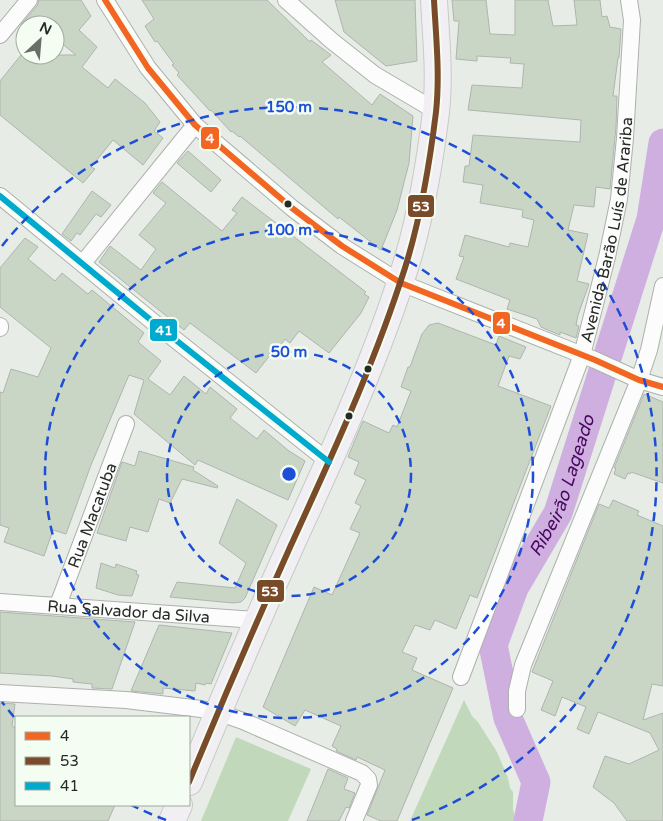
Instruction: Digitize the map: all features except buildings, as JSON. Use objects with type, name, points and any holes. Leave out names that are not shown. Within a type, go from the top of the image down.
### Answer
[{"type":"main road","points":[[190,780],[257,620],[329,462],[401,283],[416,226],[436,111],[437,75],[434,0]]},
{"type":"main road","points":[[172,821],[179,806]]},
{"type":"street","points":[[0,36],[29,0]]},
{"type":"street","points":[[105,0],[148,68],[195,125],[292,208],[342,246],[401,283],[588,357],[633,377],[663,387]]},
{"type":"street","name":"Avenida Barão Luís de Arariba","points":[[461,677],[588,357],[619,199],[632,20],[629,0]]},
{"type":"street","points":[[289,2],[332,41],[375,75],[436,111]]},
{"type":"street","points":[[83,263],[195,125]]},
{"type":"street","points":[[0,196],[152,321],[329,462]]},
{"type":"street","points":[[517,709],[517,690],[523,665],[633,377],[649,350],[663,286]]},
{"type":"street","name":"Rua Macatuba","points":[[58,604],[126,424]]},
{"type":"street","name":"Rua Salvador da Silva","points":[[0,602],[58,604],[257,620]]},
{"type":"street","points":[[0,694],[126,700],[201,708],[244,721],[362,773],[368,779],[370,785],[354,821]]},
{"type":"green space","points":[[464,700],[472,716],[478,722],[497,752],[513,792],[513,809],[516,821],[410,821]]},
{"type":"green space","points":[[236,737],[311,769],[288,821],[201,821]]},
{"type":"waterway","name":"Ribeirão Lageado","points":[[528,821],[536,782],[508,718],[493,645],[514,588],[558,513],[651,219],[663,143]]},
{"type":"transit line","name":"4","points":[[105,0],[148,68],[195,125],[292,208],[342,246],[401,283],[595,360],[639,380],[663,387]]},
{"type":"transit line","name":"53","points":[[190,780],[252,633],[349,415],[389,316],[407,262],[422,199],[436,112],[438,70],[434,0]]},
{"type":"transit line","name":"41","points":[[0,196],[152,321],[329,462]]}]
